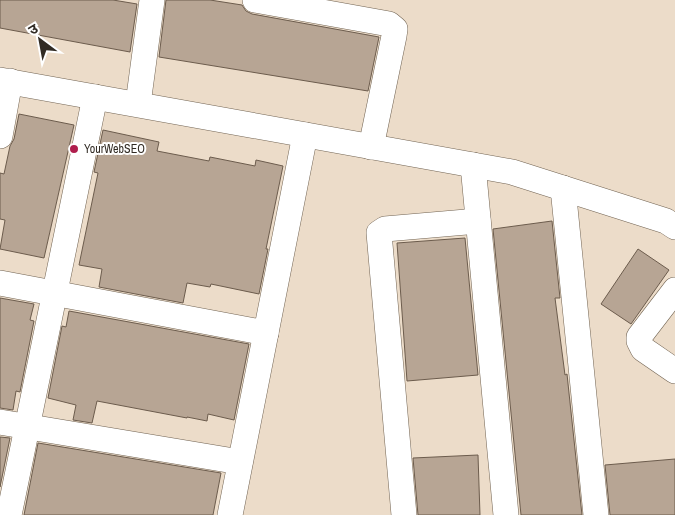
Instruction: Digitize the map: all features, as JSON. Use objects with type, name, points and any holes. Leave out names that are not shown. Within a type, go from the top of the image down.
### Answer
[{"type":"street","points":[[138,104],[152,0]]},
{"type":"street","points":[[255,0],[389,24],[395,29],[371,146]]},
{"type":"street","points":[[0,136],[5,80],[512,172],[666,221],[675,227]]},
{"type":"street","points":[[9,515],[95,97]]},
{"type":"street","points":[[230,515],[305,134]]},
{"type":"street","points":[[473,165],[506,515]]},
{"type":"street","points":[[563,188],[596,515]]},
{"type":"street","points":[[404,515],[379,233],[385,229],[478,221]]},
{"type":"street","points":[[0,283],[266,333]]},
{"type":"street","points":[[675,290],[639,337],[638,341],[642,349],[675,371]]},
{"type":"street","points":[[0,422],[240,462]]},
{"type":"building","points":[[0,0],[113,0],[137,4],[130,52],[0,28]]},
{"type":"building","points":[[166,0],[210,0],[242,5],[246,11],[252,14],[379,37],[368,91],[159,57]]},
{"type":"building","points":[[19,114],[74,125],[44,258],[0,249],[5,220],[0,219],[0,173],[4,174]]},
{"type":"building","points":[[103,130],[159,142],[157,151],[209,161],[210,157],[255,166],[256,160],[283,166],[259,294],[211,284],[210,287],[187,283],[183,303],[99,287],[102,269],[79,265],[98,173],[94,172]]},
{"type":"building","points":[[552,221],[560,298],[555,298],[565,375],[567,374],[582,515],[521,515],[493,229]]},
{"type":"building","points":[[465,238],[478,375],[407,381],[397,243]]},
{"type":"building","points":[[638,249],[669,270],[631,324],[601,304]]},
{"type":"building","points":[[0,298],[34,304],[30,320],[34,321],[20,392],[16,391],[13,410],[0,408]]},
{"type":"building","points":[[69,311],[249,344],[234,420],[208,414],[207,421],[97,401],[92,423],[73,420],[76,405],[48,398],[62,326],[66,327]]},
{"type":"building","points":[[0,437],[10,438],[0,487]]},
{"type":"building","points":[[38,443],[221,473],[213,515],[24,515]]},
{"type":"building","points":[[478,455],[480,515],[418,515],[413,458]]},
{"type":"building","points":[[675,459],[675,515],[610,515],[605,465]]},
{"type":"place","name":"YourWebSEO","points":[[74,149]]}]
